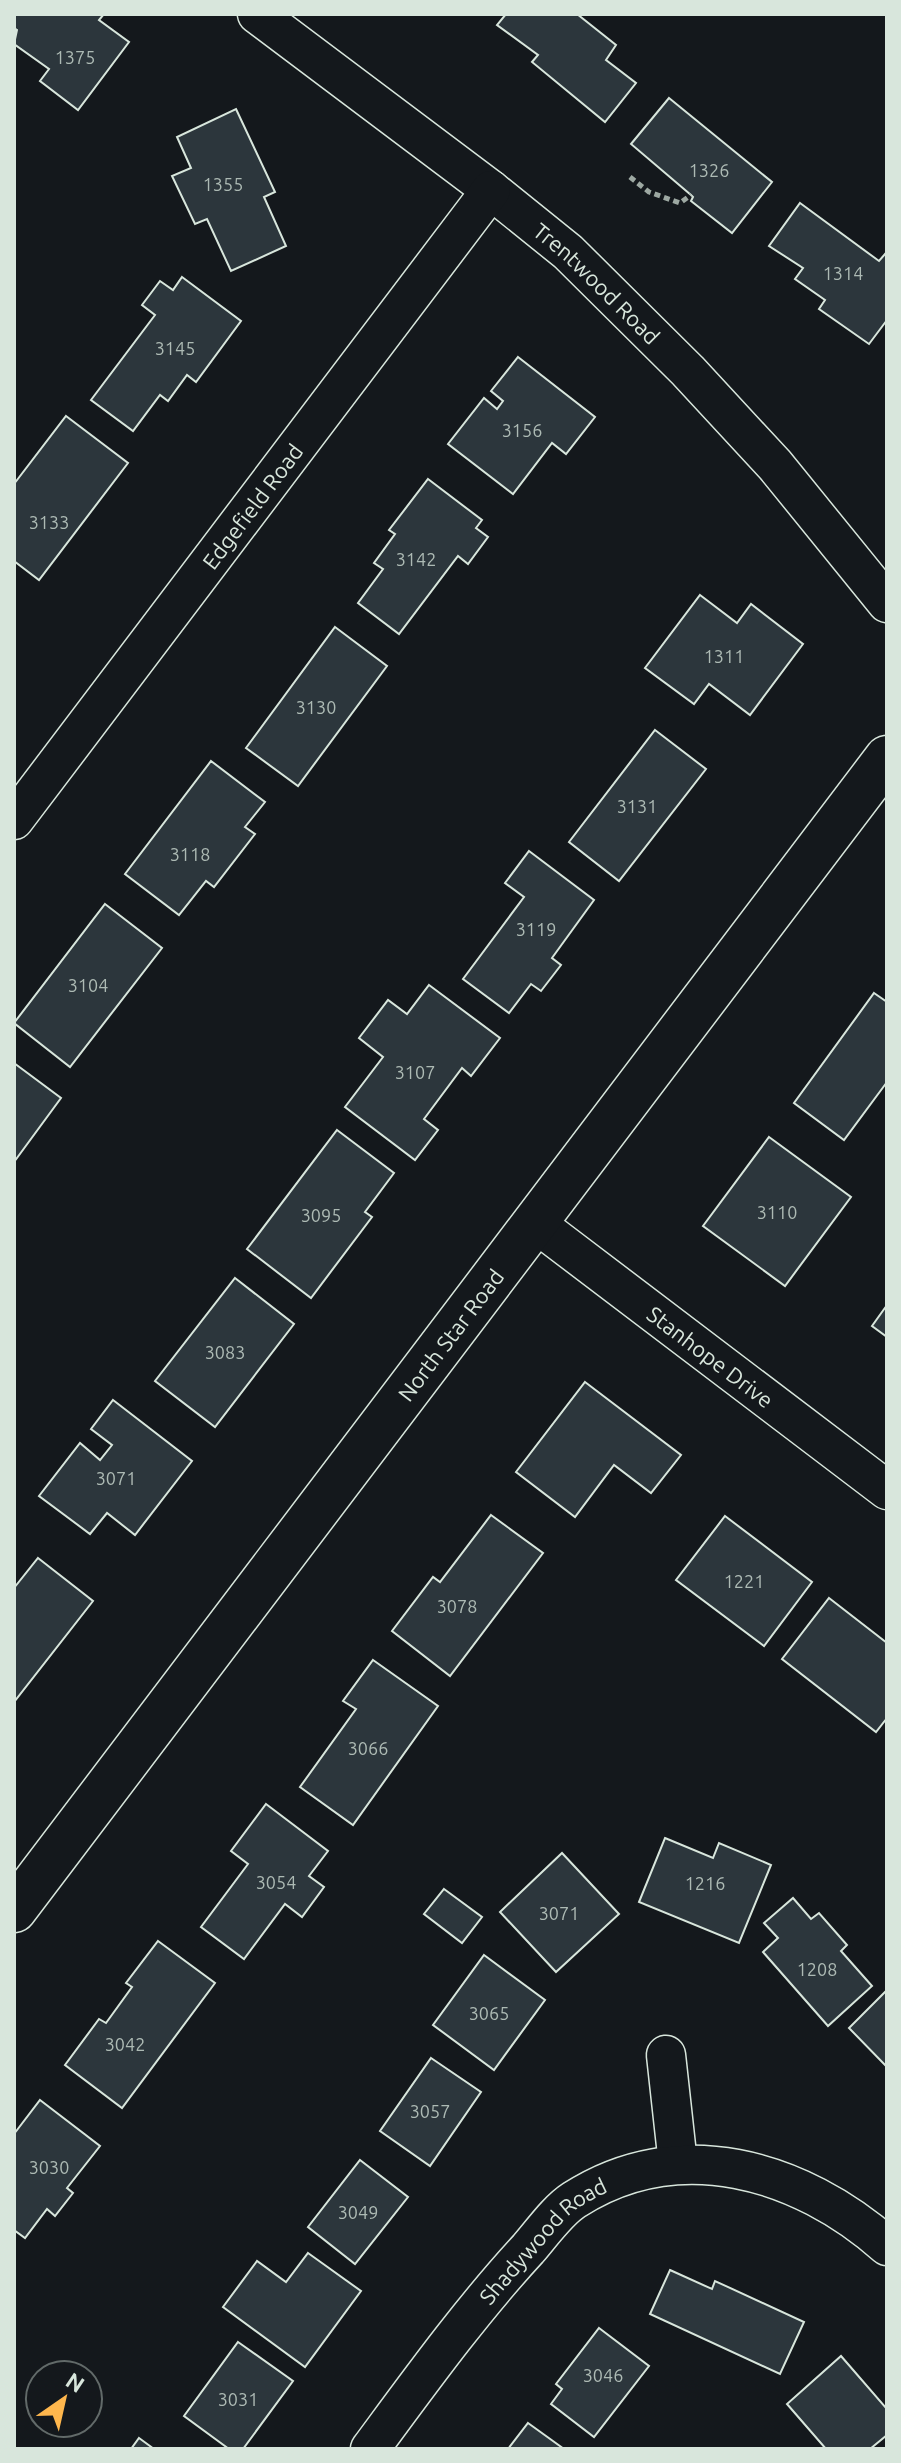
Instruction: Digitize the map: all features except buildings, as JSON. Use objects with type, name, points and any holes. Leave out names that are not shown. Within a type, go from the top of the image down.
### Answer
[{"type":"street","name":"Trentwood Road","points":[[257,14],[491,190],[568,252],[688,371],[775,465],[887,603]]},
{"type":"street","name":"Edgefield Road","points":[[14,820],[491,190]]},
{"type":"street","name":"North Star Road","points":[[14,1910],[887,758]]},
{"type":"street","name":"Stanhope Drive","points":[[534,1222],[887,1490]]},
{"type":"street","points":[[666,2055],[678,2164]]},
{"type":"street","name":"Shadywood Road","points":[[370,2449],[480,2301],[572,2201],[621,2176],[678,2164],[736,2167],[788,2182],[869,2230],[887,2246]]},
{"type":"path","points":[[630,177],[649,192],[680,203],[691,195]]}]
